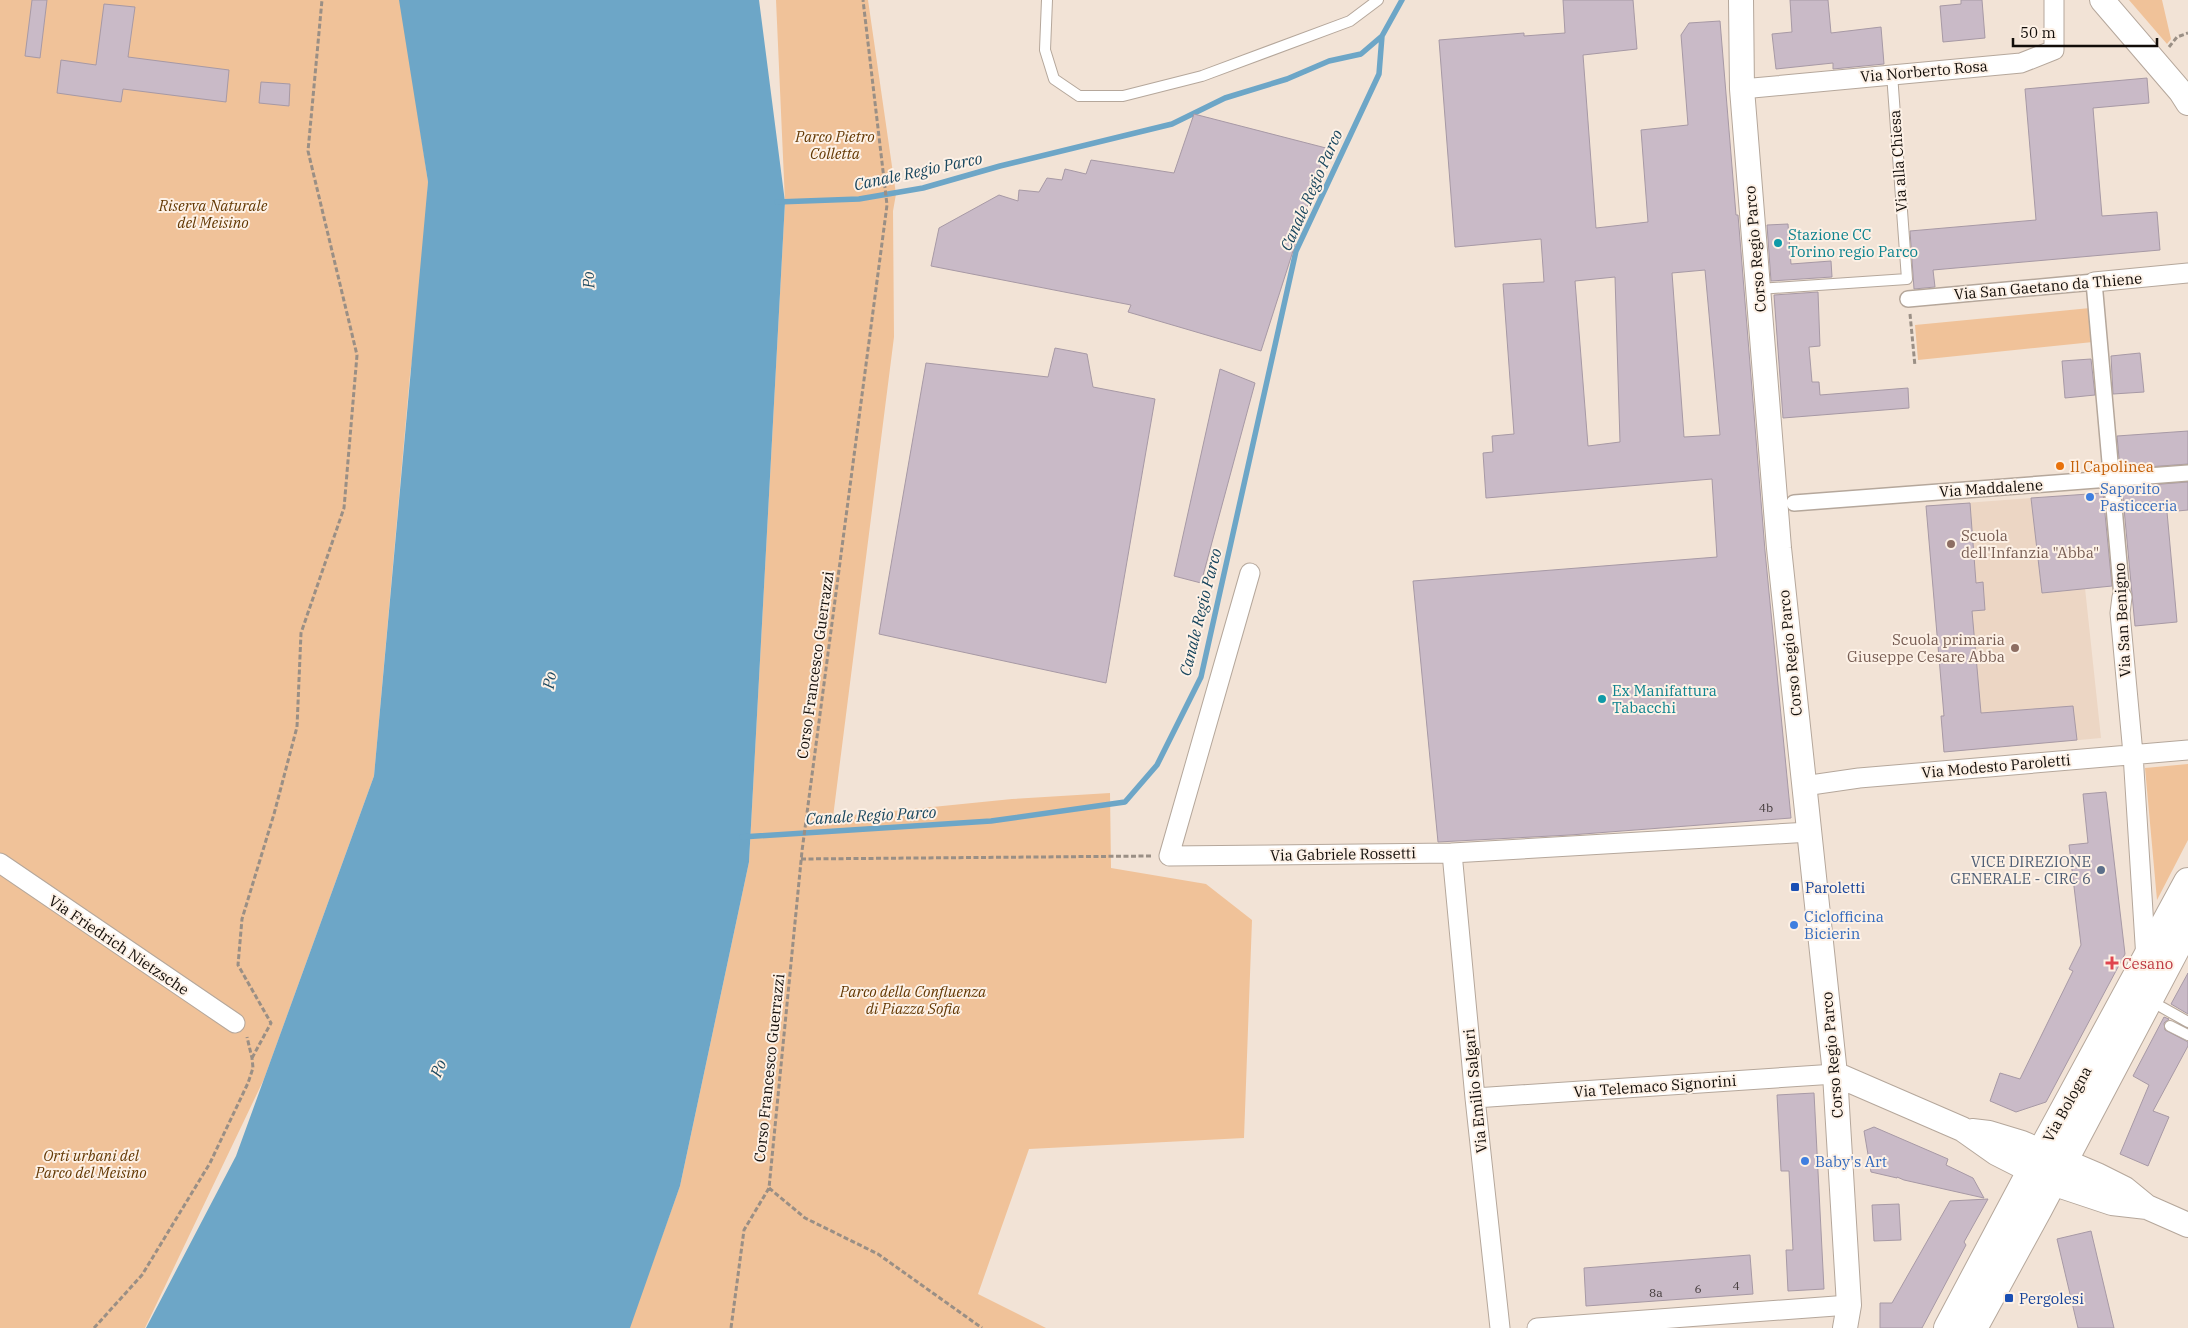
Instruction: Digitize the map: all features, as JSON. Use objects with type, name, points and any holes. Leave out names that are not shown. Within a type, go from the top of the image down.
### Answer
[{"type":"main road","name":"Via Bologna","points":[[1972,1328],[2146,959],[2188,882]]},
{"type":"main road","name":"Via Bologna","points":[[1948,1328],[2148,999],[2188,925]]},
{"type":"street","name":"Corso Regio Parco","points":[[1741,0],[1742,88],[1779,548],[1835,1074],[1849,1305],[1845,1328]]},
{"type":"street","name":"Via Norberto Rosa","points":[[1742,88],[2021,63],[2054,50],[2054,0]]},
{"type":"street","points":[[2102,0],[2181,92],[2188,103]]},
{"type":"street","name":"Via San Gaetano da Thiene","points":[[1908,299],[2188,273]]},
{"type":"street","name":"Via San Benigno","points":[[2094,282],[2122,597],[2120,612],[2133,754],[2146,959]]},
{"type":"street","name":"Via Maddalene","points":[[1794,504],[2188,473]]},
{"type":"street","points":[[1169,856],[1250,573]]},
{"type":"street","name":"Via Modesto Paroletti","points":[[1804,786],[1859,778],[2188,750]]},
{"type":"street","name":"Via Gabriele Rossetti","points":[[1169,856],[1452,853],[1810,832]]},
{"type":"street","name":"Via Emilio Salgari","points":[[1452,853],[1475,1098],[1500,1328]]},
{"type":"street","name":"Via Friedrich Nietzsche","points":[[1,866],[235,1024]]},
{"type":"street","points":[[1835,1074],[1962,1129],[1989,1133],[2112,1203],[2147,1207],[2188,1225]]},
{"type":"street","name":"Via Telemaco Signorini","points":[[1475,1098],[1835,1074]]},
{"type":"street","name":"Corso Regio Parco","points":[[1849,1305],[1858,1328]]},
{"type":"street","points":[[1537,1328],[1849,1305]]},
{"type":"lane","points":[[1047,0],[1045,50],[1054,80],[1079,96],[1123,96],[1202,76],[1350,21],[1378,0]]},
{"type":"lane","name":"Via alla Chiesa","points":[[1758,290],[1907,279],[1892,74]]},
{"type":"lane","points":[[2148,999],[2188,1022]]},
{"type":"lane","points":[[2170,1026],[2188,1035]]},
{"type":"path","points":[[252,1058],[270,1023],[238,965],[242,919],[298,727],[301,633],[344,508],[357,355],[308,150],[322,0]]},
{"type":"path","name":"Corso Francesco Guerrazzi","points":[[731,1328],[744,1230],[769,1188],[801,859],[887,205],[863,0]]},
{"type":"path","points":[[1908,299],[1915,366]]},
{"type":"path","points":[[801,859],[1169,856]]},
{"type":"path","points":[[94,1328],[142,1275],[210,1164],[248,1083],[253,1068],[252,1058],[244,1031],[235,1024]]},
{"type":"path","points":[[769,1188],[805,1218],[878,1254],[982,1328]]},
{"type":"shaded area","name":"Scuola primaria Giuseppe Cesare Abba","points":[[2031,498],[2042,593],[2085,588],[2101,738],[1944,752],[1941,716],[1944,715],[1926,506]]},
{"type":"green space","name":"Riserva Naturale del Meisino","points":[[0,0],[401,0],[428,182],[423,284],[410,375],[374,776],[264,1079],[145,1328],[0,1328]]},
{"type":"green space","name":"Parco della Confluenza di Piazza Sofia","points":[[776,0],[868,0],[896,194],[893,211],[894,337],[833,817],[1012,799],[1110,793],[1111,868],[1206,884],[1252,920],[1244,1138],[1029,1149],[978,1294],[1046,1328],[629,1328],[680,1186],[749,862],[785,202]]},
{"type":"green space","points":[[2129,0],[2162,0],[2171,39],[2167,44]]},
{"type":"green space","points":[[2090,308],[2093,342],[1918,360],[1915,325]]},
{"type":"green space","points":[[2188,764],[2188,840],[2157,900],[2145,768]]},
{"type":"water","name":"Po","points":[[399,0],[759,0],[785,202],[749,862],[680,1186],[630,1328],[146,1328],[236,1156],[374,776],[428,182]]},
{"type":"building","points":[[32,0],[47,0],[40,58],[25,56]]},
{"type":"building","points":[[1563,0],[1633,0],[1637,49],[1583,55],[1596,228],[1648,222],[1641,130],[1688,125],[1681,35],[1689,23],[1720,21],[1736,215],[1738,215],[1765,551],[1791,818],[1570,835],[1438,842],[1413,581],[1717,557],[1712,479],[1486,498],[1483,453],[1493,452],[1492,436],[1514,434],[1503,284],[1544,282],[1541,239],[1455,247],[1439,40],[1524,33],[1524,36],[1565,33]],"holes":[[[1705,270],[1720,435],[1684,437],[1672,273]],[[1615,277],[1620,442],[1588,446],[1575,281]]]},
{"type":"building","points":[[1790,0],[1828,0],[1831,33],[1881,27],[1884,64],[1833,69],[1833,63],[1776,69],[1772,34],[1792,32]]},
{"type":"building","points":[[1961,0],[1982,0],[1985,38],[1943,42],[1940,6],[1961,4]]},
{"type":"building","points":[[104,4],[135,7],[128,57],[229,70],[226,102],[123,89],[121,102],[57,93],[61,60],[96,65]]},
{"type":"building","points":[[2147,78],[2149,103],[2093,108],[2102,216],[2157,212],[2160,250],[1933,270],[1935,287],[1914,289],[1910,231],[2036,220],[2025,89]]},
{"type":"building","points":[[261,82],[290,84],[289,106],[259,103]]},
{"type":"building","points":[[1194,114],[1326,148],[1261,351],[1128,312],[1131,305],[931,266],[939,228],[999,195],[1018,201],[1019,190],[1039,192],[1047,178],[1062,180],[1065,169],[1086,174],[1091,160],[1174,173]]},
{"type":"building","name":"Stazione CC Torino regio Parco","points":[[1788,224],[1791,264],[1831,261],[1832,277],[1771,281],[1767,225]]},
{"type":"building","points":[[1818,292],[1820,346],[1809,347],[1812,382],[1819,382],[1820,395],[1908,388],[1909,408],[1783,418],[1774,295]]},
{"type":"building","points":[[1055,348],[1087,354],[1093,387],[1155,399],[1106,683],[879,634],[926,363],[1048,377]]},
{"type":"building","points":[[2140,353],[2144,392],[2113,394],[2111,356]]},
{"type":"building","points":[[2091,359],[2095,395],[2065,398],[2062,361]]},
{"type":"building","points":[[1220,369],[1255,383],[1201,583],[1174,576]]},
{"type":"building","points":[[2188,431],[2188,464],[2120,469],[2117,436]]},
{"type":"building","points":[[2188,482],[2188,510],[2167,512],[2177,622],[2135,626],[2122,487]]},
{"type":"building","points":[[2103,493],[2112,586],[2042,593],[2031,498]]},
{"type":"building","points":[[1970,503],[1976,583],[1983,582],[1985,610],[1972,611],[1981,713],[2073,706],[2077,740],[1944,752],[1941,716],[1944,716],[1926,506]]},
{"type":"building","points":[[2106,792],[2125,954],[2046,1102],[2016,1112],[1990,1101],[2000,1073],[2020,1079],[2073,971],[2069,969],[2081,945],[2069,845],[2088,843],[2083,794]]},
{"type":"building","points":[[2188,973],[2188,1014],[2171,1004]]},
{"type":"building","points":[[2164,1017],[2169,1019],[2164,1023],[2165,1030],[2188,1042],[2188,1046],[2153,1111],[2169,1117],[2148,1166],[2120,1154],[2149,1085],[2133,1076]]},
{"type":"building","points":[[1814,1093],[1824,1289],[1788,1291],[1786,1250],[1793,1250],[1789,1171],[1781,1171],[1777,1095]]},
{"type":"building","points":[[1874,1127],[1948,1159],[1946,1165],[1973,1178],[1984,1198],[1871,1172],[1864,1131]]},
{"type":"building","points":[[1988,1199],[1964,1242],[1966,1245],[1922,1328],[1880,1328],[1880,1303],[1892,1303],[1950,1201]]},
{"type":"building","points":[[1899,1204],[1901,1240],[1874,1241],[1872,1205]]},
{"type":"building","points":[[2091,1231],[2114,1328],[2078,1328],[2057,1239]]},
{"type":"building","points":[[1750,1255],[1753,1294],[1586,1306],[1584,1268]]},
{"type":"waterway","name":"Canale Regio Parco","points":[[777,202],[859,199],[923,188],[1000,166],[1172,124],[1225,98],[1287,79],[1329,61],[1361,54],[1382,36],[1402,0]]},
{"type":"waterway","name":"Canale Regio Parco","points":[[742,837],[991,821],[1125,802],[1157,765],[1201,677],[1296,251],[1379,74],[1382,36]]},
{"type":"place","name":"Stazione CC Torino regio Parco","points":[[1778,243]]},
{"type":"place","name":"Il Capolinea","points":[[2060,466]]},
{"type":"place","name":"Saporito Pasticceria","points":[[2090,497]]},
{"type":"place","name":"Scuola dell'Infanzia \"Abba\"","points":[[1951,544]]},
{"type":"place","name":"Scuola primaria Giuseppe Cesare Abba","points":[[2015,648]]},
{"type":"place","name":"Ex Manifattura Tabacchi","points":[[1602,699]]},
{"type":"place","name":"VICE DIREZIONE GENERALE - CIRC 6","points":[[2101,870]]},
{"type":"place","name":"Paroletti","points":[[1795,887]]},
{"type":"place","name":"Ciclofficina Bicierin","points":[[1794,925]]},
{"type":"place","name":"Cesano","points":[[2112,963]]},
{"type":"place","name":"Baby's Art","points":[[1805,1161]]},
{"type":"place","name":"Pergolesi","points":[[2009,1298]]},
{"type":"park label","name":"Parco Pietro Colletta","points":[[835,144]]},
{"type":"park label","name":"Orti urbani del Parco del Meisino","points":[[91,1164]]}]
